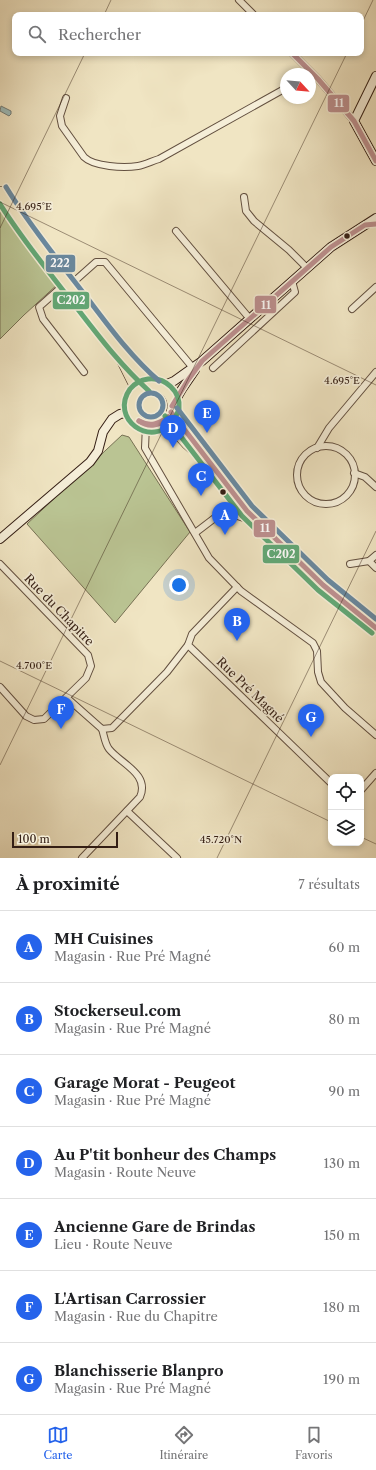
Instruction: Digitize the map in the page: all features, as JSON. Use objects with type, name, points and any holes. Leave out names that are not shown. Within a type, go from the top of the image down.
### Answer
[{"type":"main road","points":[[0,191],[27,233],[110,339],[144,378],[169,395],[171,409],[209,464],[247,511],[323,585],[376,628]]},
{"type":"main road","points":[[110,339],[137,392]]},
{"type":"main road","points":[[157,386],[148,386],[137,392],[133,398],[133,412],[140,422],[146,425],[159,424],[165,421],[171,409]]},
{"type":"main road","points":[[165,421],[186,444],[209,464]]},
{"type":"street","points":[[239,0],[251,12]]},
{"type":"street","points":[[295,56],[305,68]]},
{"type":"street","points":[[354,121],[376,76]]},
{"type":"street","points":[[316,80],[340,103],[354,121],[376,160]]},
{"type":"street","points":[[66,98],[60,116],[62,126],[88,162],[116,166],[139,166],[159,159],[280,91]]},
{"type":"street","points":[[244,197],[246,211],[254,221],[289,250],[306,268]]},
{"type":"street","points":[[157,386],[174,381],[193,368],[331,247],[376,218]]},
{"type":"street","points":[[365,225],[376,224]]},
{"type":"street","points":[[176,231],[250,319]]},
{"type":"street","points":[[84,372],[43,319],[39,307],[96,262],[105,262],[193,368]]},
{"type":"street","points":[[213,368],[295,292],[292,282]]},
{"type":"street","points":[[352,309],[376,287]]},
{"type":"street","points":[[171,409],[188,380],[202,361]]},
{"type":"street","points":[[317,448],[329,428],[376,372]]},
{"type":"street","points":[[0,539],[90,462],[98,451],[103,432],[112,419],[120,414],[133,412]]},
{"type":"street","points":[[146,425],[145,448],[209,558],[241,592],[313,643],[317,651],[320,682],[345,708],[376,735]]},
{"type":"street","points":[[325,446],[342,451],[348,457],[352,465],[354,473],[353,483],[349,492],[342,499],[333,503],[323,504],[314,502],[306,496],[300,488],[297,479],[301,460],[308,452],[317,448],[325,446]]},
{"type":"street","points":[[354,473],[365,477],[376,487]]},
{"type":"street","points":[[195,533],[216,517],[228,513],[258,522]]},
{"type":"street","points":[[350,564],[369,560],[376,555]]},
{"type":"street","points":[[369,560],[376,568]]},
{"type":"street","name":"Rue du Chapitre","points":[[0,564],[88,655],[91,666],[86,678],[44,719],[34,720],[26,716],[0,687]]},
{"type":"street","points":[[102,729],[112,728],[167,672],[188,646],[192,634],[237,587]]},
{"type":"street","name":"Rue Pré Magné","points":[[188,646],[328,780]]},
{"type":"street","points":[[67,698],[102,729],[108,748],[139,776],[143,789],[141,796],[82,858]]},
{"type":"street","points":[[364,787],[376,773]]},
{"type":"street","points":[[127,811],[178,858]]},
{"type":"green space","points":[[0,206],[59,283],[0,339]]},
{"type":"green space","points":[[122,435],[129,437],[190,532],[115,623],[27,524]]},
{"type":"water","points":[[1,106],[11,111],[9,116],[0,111]]},
{"type":"transit line","name":"11","points":[[295,56],[318,79],[354,121],[376,161]]},
{"type":"transit line","name":"222","points":[[6,187],[34,229],[111,329],[138,361],[159,381]]},
{"type":"transit line","name":"C202","points":[[0,204],[35,255],[100,338],[128,371],[149,391]]},
{"type":"transit line","name":"11","points":[[172,406],[202,361],[331,247],[365,225],[376,224]]},
{"type":"transit line","name":"C202","points":[[174,420],[179,409],[179,402],[175,391],[171,386],[160,380],[148,379],[138,382],[130,389],[125,400],[125,411],[129,420],[136,427],[144,431],[154,432],[165,429],[174,421]]},
{"type":"transit line","name":"222","points":[[151,393],[160,396],[163,405],[160,414],[151,417],[142,414],[139,405],[142,396],[151,393]]},
{"type":"transit line","name":"222","points":[[177,408],[252,506],[328,580],[376,619]]},
{"type":"transit line","name":"11","points":[[171,412],[247,511],[323,585],[376,628]]},
{"type":"transit line","name":"C202","points":[[165,416],[242,516],[318,590],[372,633]]},
{"type":"transit line","name":"11","points":[[139,421],[147,424],[154,424],[168,417]]},
{"type":"transit line","name":"11","points":[[139,421],[147,425],[154,425],[162,422],[168,417]]},
{"type":"place","name":"Ancienne Gare de Brindas","points":[[207,433]]},
{"type":"place","name":"Au P'tit bonheur des Champs","points":[[173,448]]},
{"type":"place","name":"Garage Morat - Peugeot","points":[[201,496]]},
{"type":"place","name":"MH Cuisines","points":[[225,535]]},
{"type":"place","name":"Stockerseul.com","points":[[237,641]]},
{"type":"place","name":"L'Artisan Carrossier","points":[[61,729]]},
{"type":"place","name":"Blanchisserie Blanpro","points":[[311,737]]}]
